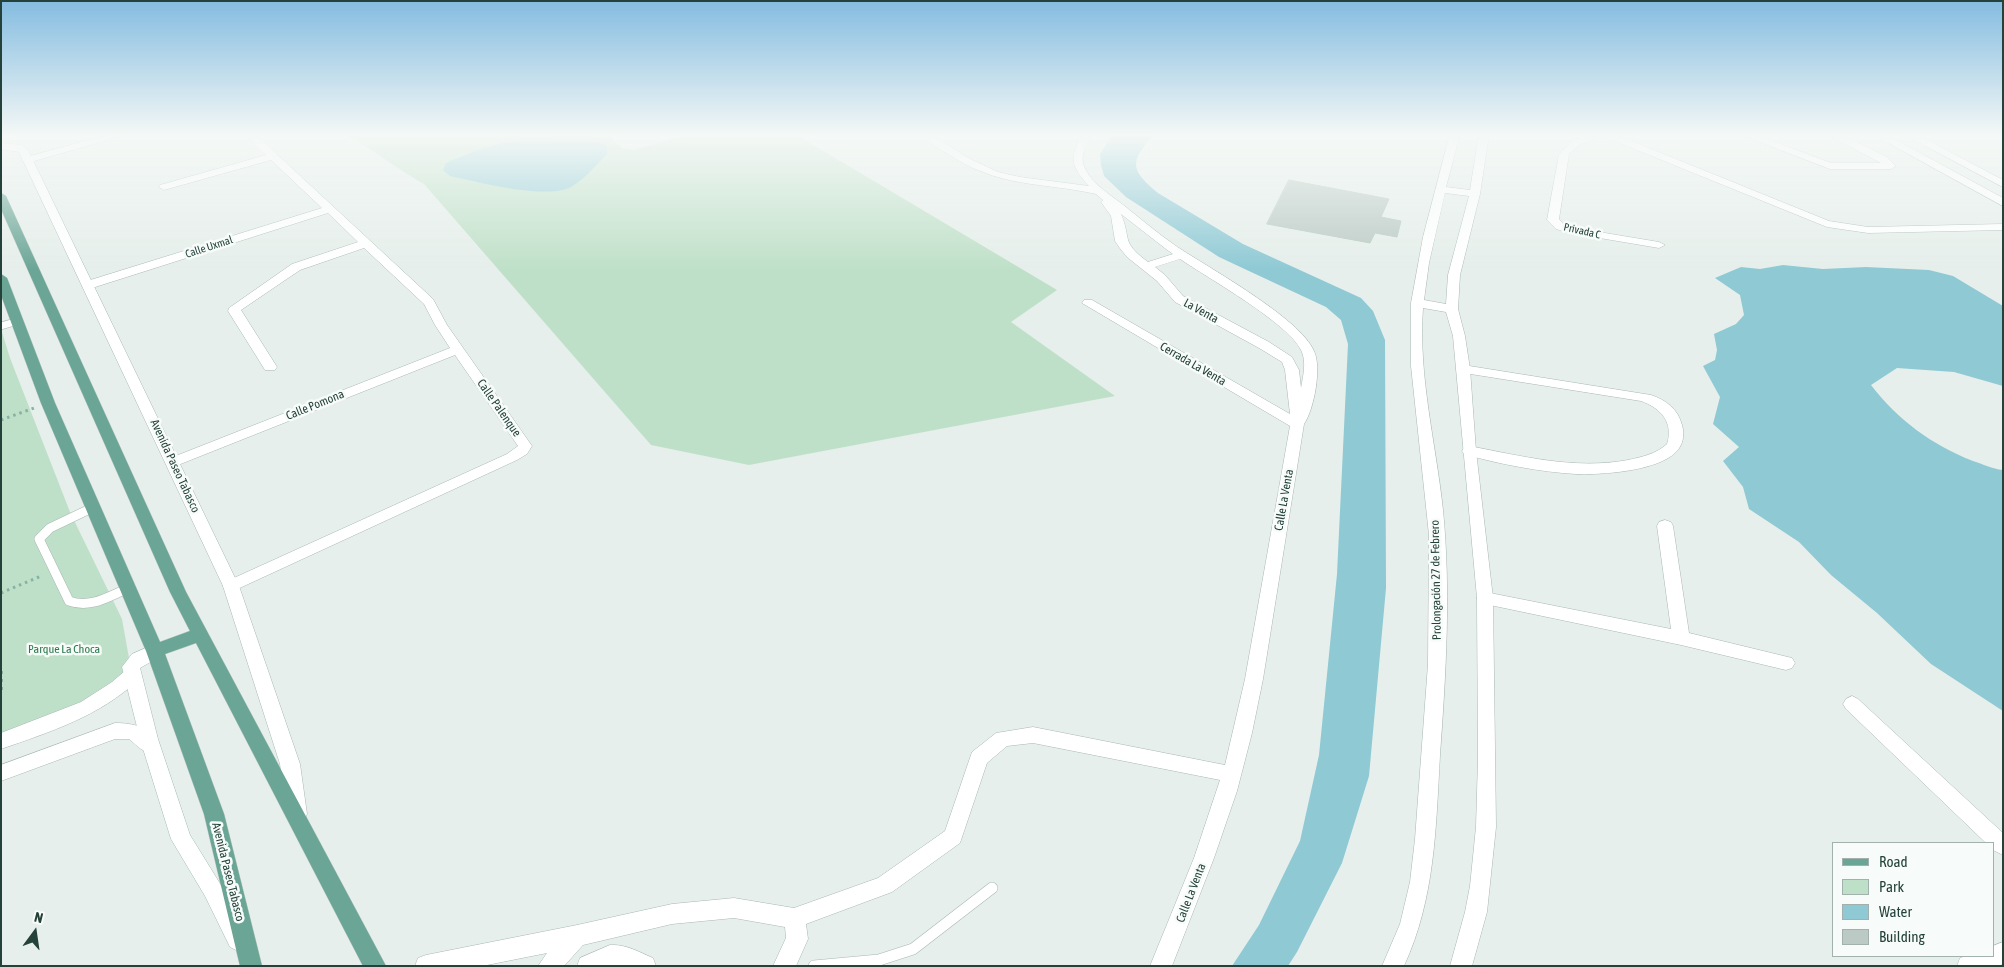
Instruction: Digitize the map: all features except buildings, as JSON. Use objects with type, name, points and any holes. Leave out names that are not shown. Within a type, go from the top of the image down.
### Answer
[{"type":"main road","name":"Avenida Paseo Tabasco","points":[[1,196],[178,592],[375,966]]},
{"type":"main road","name":"Avenida Paseo Tabasco","points":[[1,278],[9,324],[48,402],[129,588],[155,651],[214,814],[250,966]]},
{"type":"main road","points":[[155,651],[200,634]]},
{"type":"street","name":"Avenida Paseo Tabasco","points":[[36,179],[231,586],[290,764],[297,818]]},
{"type":"street","points":[[164,187],[191,179]]},
{"type":"street","name":"Calle Palenque","points":[[231,586],[522,451],[524,446],[441,325],[429,302],[297,179]]},
{"type":"street","points":[[1014,179],[1066,185],[1100,192]]},
{"type":"street","name":"Calle La Venta","points":[[1088,179],[1100,192],[1181,255],[1280,320],[1298,336],[1308,351],[1311,367],[1303,415],[1298,424],[1268,584],[1254,680],[1240,742],[1227,791],[1204,858],[1177,930],[1161,966]]},
{"type":"street","name":"Prolongación 27 de Febrero","points":[[1393,966],[1412,925],[1418,902],[1427,816],[1438,650],[1437,534],[1416,342],[1417,303],[1421,268],[1444,179]]},
{"type":"street","points":[[1461,966],[1476,912],[1486,827],[1485,598],[1469,451],[1463,369],[1459,336],[1452,308],[1454,275],[1477,179]]},
{"type":"street","name":"Privada C","points":[[1560,179],[1553,220],[1560,227],[1659,245]]},
{"type":"street","points":[[1716,179],[1827,224],[1840,227],[1886,230],[2003,227]]},
{"type":"street","points":[[1959,179],[2003,203]]},
{"type":"street","points":[[1441,189],[1475,194]]},
{"type":"street","name":"La Venta","points":[[1100,192],[1099,196],[1109,204],[1116,216],[1120,241],[1123,245],[1131,255],[1161,278],[1184,303],[1264,345],[1287,360],[1292,370],[1298,424]]},
{"type":"street","name":"Calle Uxmal","points":[[88,286],[330,209]]},
{"type":"street","points":[[270,367],[234,311],[235,308],[296,267],[366,242]]},
{"type":"street","points":[[1147,266],[1181,255]]},
{"type":"street","name":"Cerrada La Venta","points":[[1088,303],[1298,424]]},
{"type":"street","points":[[1417,303],[1452,308]]},
{"type":"street","name":"Calle Pomona","points":[[173,462],[458,349]]},
{"type":"street","points":[[1463,369],[1640,396],[1662,405],[1670,411],[1676,430],[1675,443],[1670,451],[1657,458],[1610,467],[1575,469],[1469,451]]},
{"type":"street","points":[[1665,526],[1681,638]]},
{"type":"street","points":[[1485,598],[1681,638],[1786,663]]},
{"type":"street","points":[[155,651],[132,663],[132,675],[151,746],[181,839],[225,912],[250,966]]},
{"type":"street","points":[[1,741],[101,702],[120,688],[132,675]]},
{"type":"street","points":[[1852,704],[2003,846]]},
{"type":"street","points":[[1,773],[121,730],[133,731],[151,746]]},
{"type":"street","points":[[426,966],[577,936],[672,914],[734,908],[794,918],[885,884],[953,837],[979,758],[1003,739],[1033,735],[1230,774]]},
{"type":"street","points":[[784,966],[797,939],[794,918]]},
{"type":"street","points":[[549,966],[577,936]]},
{"type":"street","points":[[588,966],[601,958],[622,955],[645,966]]},
{"type":"lane","points":[[94,507],[50,528],[38,539],[69,601],[77,605],[89,604],[129,588]]},
{"type":"lane","points":[[814,966],[879,960],[913,949],[992,888]]},
{"type":"path","points":[[1,420],[48,402]]},
{"type":"path","points":[[1,593],[54,570]]},
{"type":"path","points":[[1,671],[1,692]]},
{"type":"green space","points":[[416,179],[871,179],[1057,290],[1011,322],[1115,396],[749,465],[651,445],[424,184]]},
{"type":"green space","name":"Parque La Choca","points":[[1,329],[10,358],[70,512],[122,619],[132,675],[128,680],[1,741]]},
{"type":"water","points":[[464,179],[582,179],[571,187],[560,191],[529,191]]},
{"type":"water","points":[[1107,179],[1143,179],[1158,193],[1243,244],[1361,298],[1373,311],[1385,340],[1386,588],[1369,776],[1342,863],[1288,966],[1232,966],[1259,925],[1300,841],[1319,755],[1337,574],[1348,344],[1341,320],[1326,307],[1219,257],[1126,197]]},
{"type":"water","points":[[1783,265],[1823,269],[1866,267],[1929,270],[1953,276],[2003,306],[2003,386],[1954,372],[1897,368],[1871,385],[1881,398],[1904,420],[1930,439],[1958,455],[1991,468],[2003,470],[2003,711],[1931,664],[1877,613],[1831,575],[1799,542],[1749,509],[1743,487],[1723,461],[1739,447],[1713,424],[1720,397],[1703,366],[1715,360],[1717,350],[1714,334],[1736,324],[1744,315],[1740,295],[1715,278],[1741,267],[1760,269]]}]
